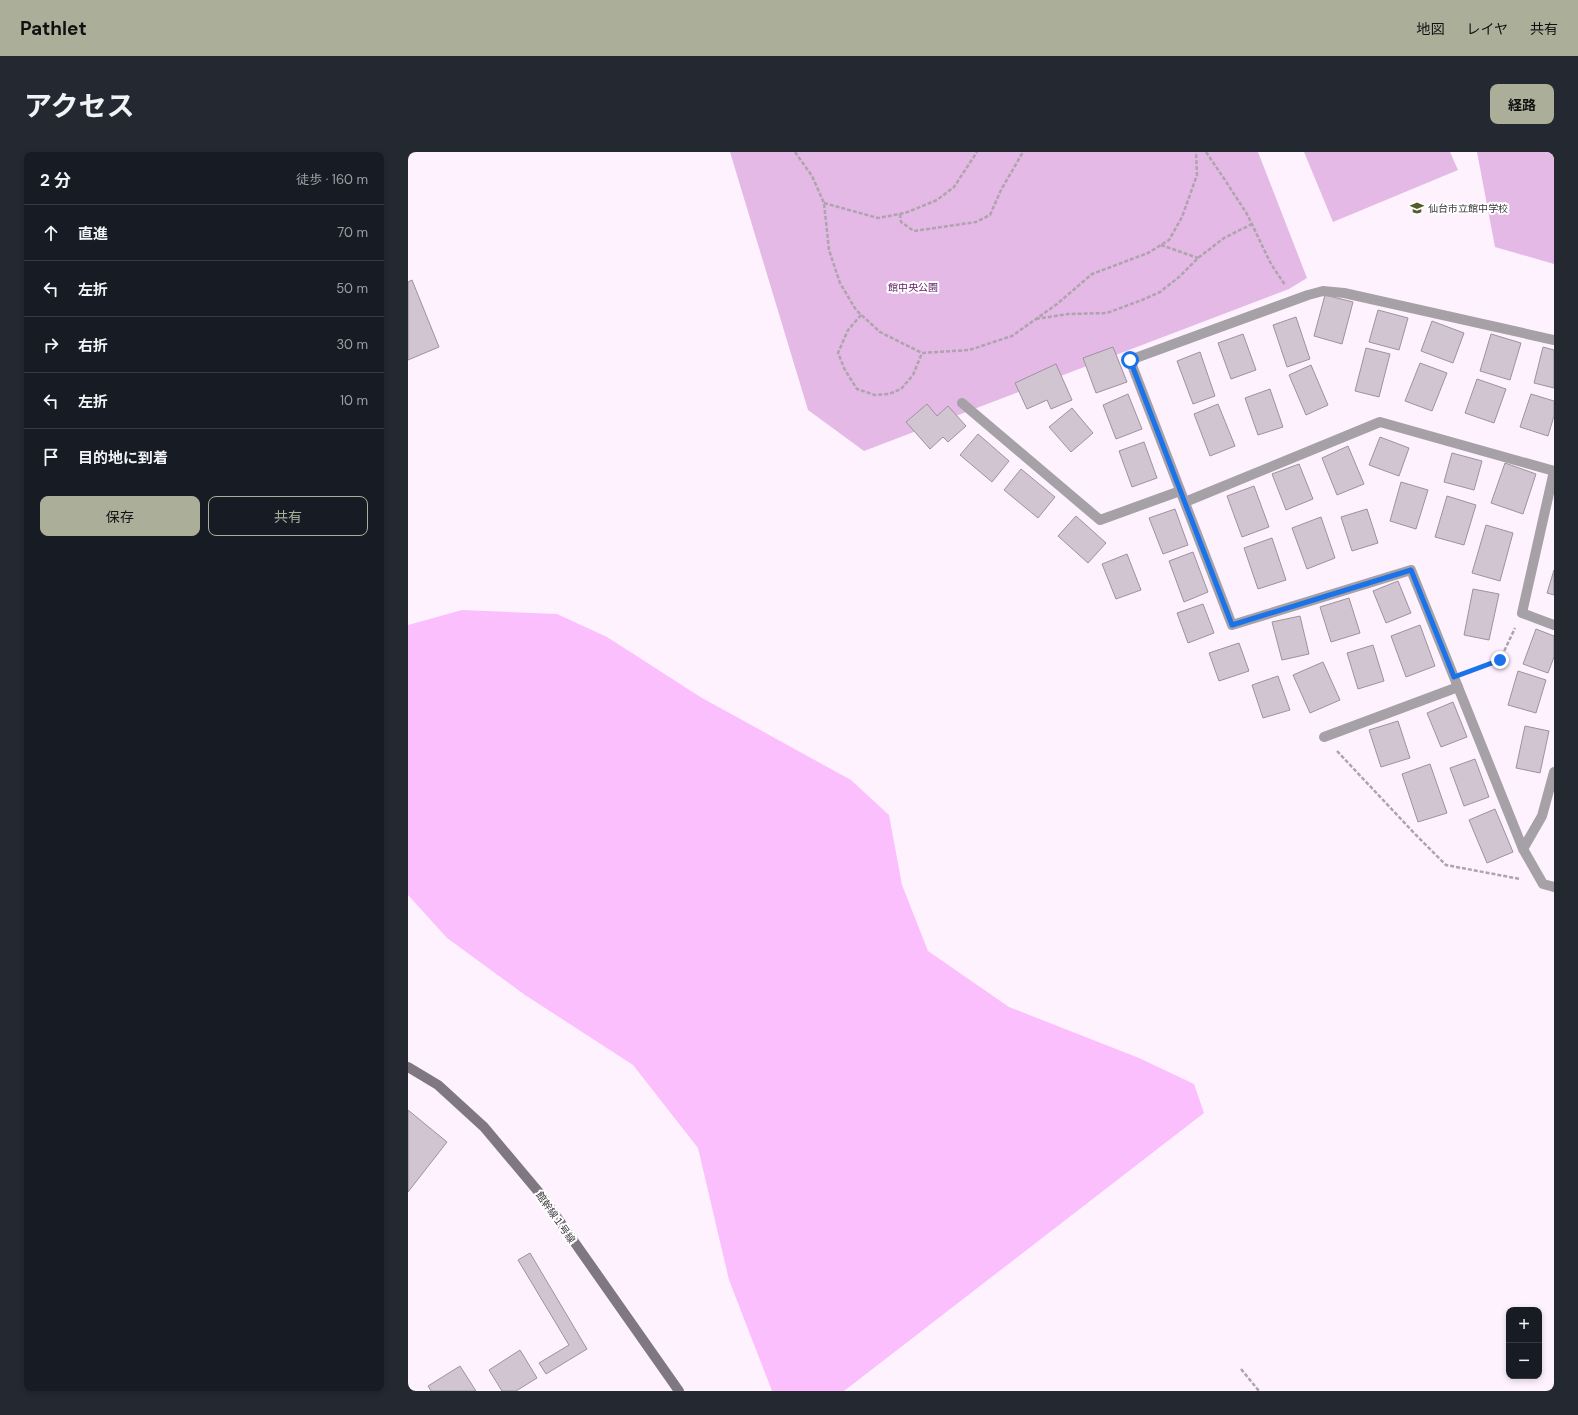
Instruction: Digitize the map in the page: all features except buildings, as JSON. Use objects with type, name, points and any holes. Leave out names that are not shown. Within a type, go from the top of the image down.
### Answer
[{"type":"street","points":[[1554,340],[1344,293],[1323,291],[1294,300],[1130,360],[1232,625],[1411,570],[1523,849],[1543,884],[1554,887]]},
{"type":"street","points":[[962,403],[1100,520],[1180,491]]},
{"type":"street","points":[[1185,502],[1380,422],[1554,471],[1522,614],[1554,625]]},
{"type":"street","points":[[1324,737],[1458,687]]},
{"type":"street","points":[[1523,849],[1542,816],[1554,772]]},
{"type":"street","name":"館幹線１号線","points":[[408,1067],[438,1086],[484,1127],[542,1196],[679,1391]]},
{"type":"path","points":[[795,152],[812,176],[824,203],[830,250],[840,283],[856,310],[880,332],[922,354],[969,350],[1012,336],[1035,320],[1092,274],[1148,252],[1169,240],[1182,217],[1197,175],[1196,152]]},
{"type":"path","points":[[824,203],[878,218],[900,214],[937,200],[954,187],[977,152]]},
{"type":"path","points":[[900,214],[901,222],[914,231],[976,222],[990,215],[1001,190],[1023,152]]},
{"type":"path","points":[[1206,152],[1252,224],[1271,264],[1289,289],[1294,300]]},
{"type":"path","points":[[1035,320],[1068,314],[1107,313],[1142,300],[1160,292],[1179,278],[1198,258],[1224,238],[1252,224]]},
{"type":"path","points":[[1160,245],[1198,258]]},
{"type":"path","points":[[861,315],[848,330],[838,353],[845,370],[857,389],[875,396],[889,394],[900,389],[914,375],[922,354]]},
{"type":"path","points":[[1454,677],[1500,660],[1522,614]]},
{"type":"path","points":[[1324,737],[1446,865],[1543,884]]},
{"type":"path","points":[[1241,1369],[1259,1391]]},
{"type":"green space","name":"館中央公園","points":[[730,152],[1258,152],[1307,278],[1289,289],[864,451],[808,410]]},
{"type":"green space","points":[[1304,152],[1450,152],[1458,170],[1333,222]]},
{"type":"green space","points":[[1477,152],[1554,152],[1554,264],[1495,247]]},
{"type":"shaded area","points":[[462,610],[557,614],[607,637],[702,698],[851,780],[889,815],[902,885],[928,951],[1009,1007],[1139,1058],[1194,1084],[1204,1113],[844,1391],[772,1391],[729,1280],[698,1148],[633,1065],[525,995],[447,938],[408,895],[408,625]]},
{"type":"place","name":"仙台市立館中学校","points":[[1417,208]]},
{"type":"route","points":[[1130,360],[1232,625],[1411,570],[1454,677],[1500,660]]}]
